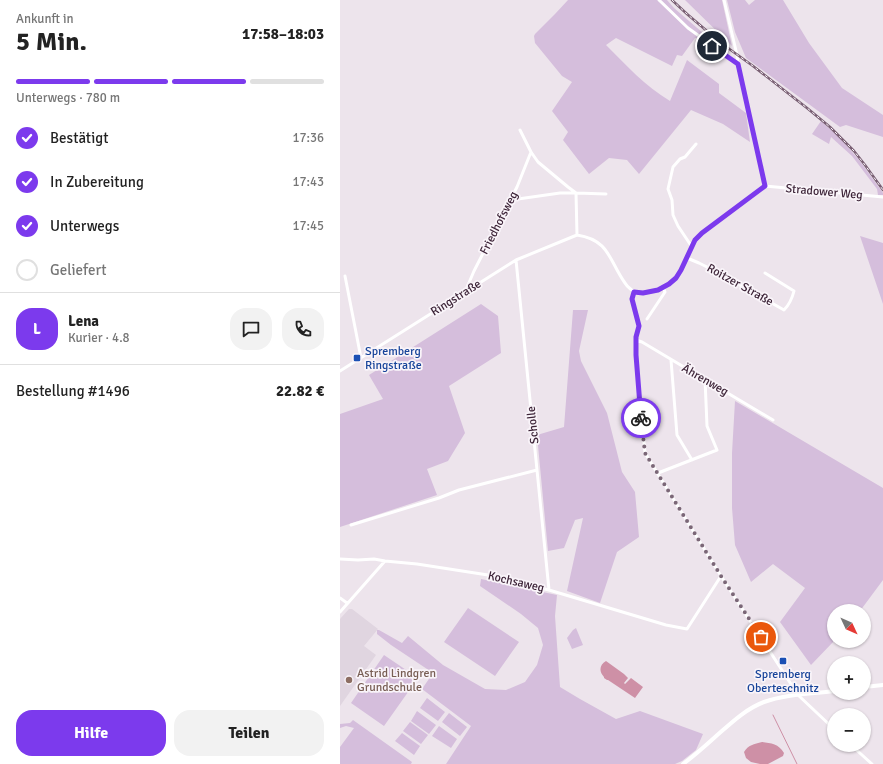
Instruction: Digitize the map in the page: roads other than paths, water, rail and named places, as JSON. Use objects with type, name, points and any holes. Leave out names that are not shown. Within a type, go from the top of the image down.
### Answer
[{"type":"street","points":[[659,0],[688,28],[738,64]]},
{"type":"street","points":[[520,130],[538,162],[576,193],[577,235],[594,240],[608,252],[625,284],[634,292],[643,293],[664,288],[676,278],[695,240],[702,233],[765,186],[724,0]]},
{"type":"street","points":[[692,247],[678,226],[673,215],[672,200],[668,189],[673,167],[680,159],[685,157],[696,144]]},
{"type":"street","name":"Friedhofsweg","points":[[465,292],[474,270],[518,187],[531,152]]},
{"type":"street","name":"Stradower Weg","points":[[765,186],[883,197]]},
{"type":"street","points":[[511,200],[560,193],[606,194]]},
{"type":"street","name":"Ringstraße","points":[[340,371],[516,260],[577,235]]},
{"type":"street","name":"Roitzer Straße","points":[[687,258],[699,263],[784,310],[789,306],[794,291],[765,273]]},
{"type":"street","name":"Scholle","points":[[516,260],[549,590]]},
{"type":"street","points":[[345,276],[361,358]]},
{"type":"street","points":[[647,319],[665,292],[664,288]]},
{"type":"street","points":[[634,292],[632,299],[639,326],[636,340],[636,355],[645,453],[721,576],[798,695],[827,722]]},
{"type":"street","name":"Ährenweg","points":[[636,340],[642,342],[773,420]]},
{"type":"street","points":[[671,360],[677,435],[692,460]]},
{"type":"street","points":[[658,473],[717,450],[708,426],[705,379]]},
{"type":"street","points":[[351,525],[439,498],[459,490],[537,470]]},
{"type":"street","name":"Kochsaweg","points":[[340,559],[374,559],[488,575],[549,590],[666,625],[687,629],[721,576]]},
{"type":"street","points":[[340,612],[385,561]]},
{"type":"street","points":[[340,598],[347,604]]},
{"type":"street","points":[[871,686],[883,685]]},
{"type":"street","points":[[683,764],[699,752],[733,721],[750,709],[774,699],[827,692]]},
{"type":"street","points":[[859,752],[872,764]]},
{"type":"waterway","points":[[773,715],[797,764]]},
{"type":"railway","points":[[672,0],[721,43],[753,66],[830,127],[854,151],[883,190]]},
{"type":"place","name":"Spremberg Ringstraße","points":[[357,358]]},
{"type":"place","name":"Spremberg Oberteschnitz","points":[[783,661]]},
{"type":"place","name":"Astrid Lindgren Grundschule","points":[[349,680]]}]
